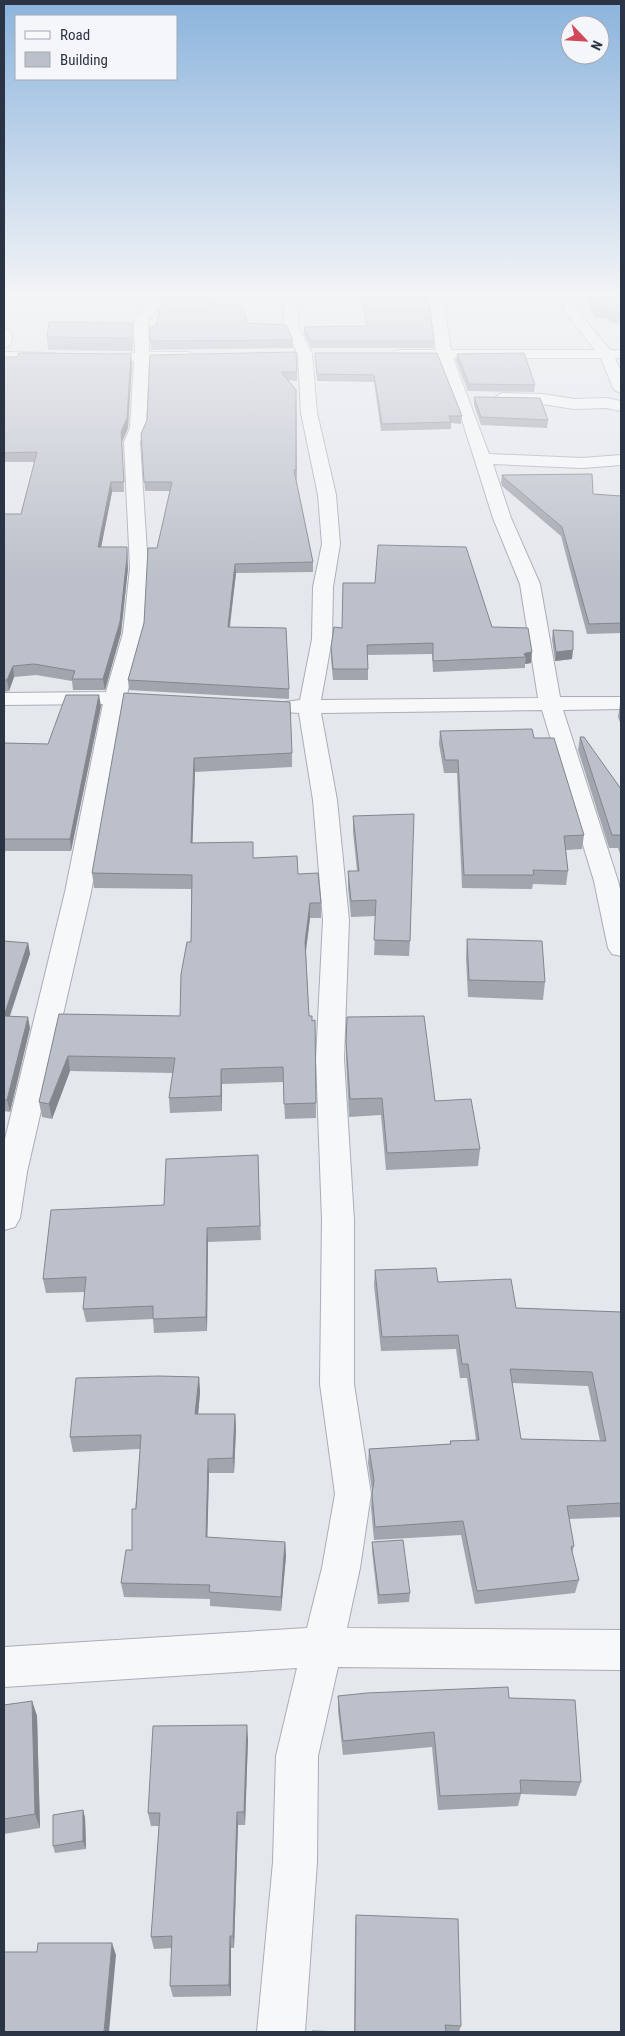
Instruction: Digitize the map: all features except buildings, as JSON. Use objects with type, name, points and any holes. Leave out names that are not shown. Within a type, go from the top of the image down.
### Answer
[{"type":"street","points":[[4,1218],[8,1172],[124,698],[139,568],[132,442],[138,428],[140,388]]},
{"type":"street","points":[[281,2032],[295,1862],[297,1756],[342,1568],[353,1494],[337,1384],[338,1220],[330,1059],[336,920],[325,800],[309,708],[322,638],[323,587],[330,544],[327,495],[309,413],[307,388]]},
{"type":"street","points":[[469,388],[476,398],[482,459],[502,518],[530,584],[550,703],[606,881],[621,948]]},
{"type":"street","points":[[476,398],[542,399],[574,404],[606,403],[621,406]]},
{"type":"street","points":[[482,459],[582,462],[621,460]]},
{"type":"street","points":[[4,699],[124,698]]},
{"type":"street","points":[[270,706],[309,708],[621,703]]},
{"type":"street","points":[[4,1667],[323,1647],[621,1650]]}]
